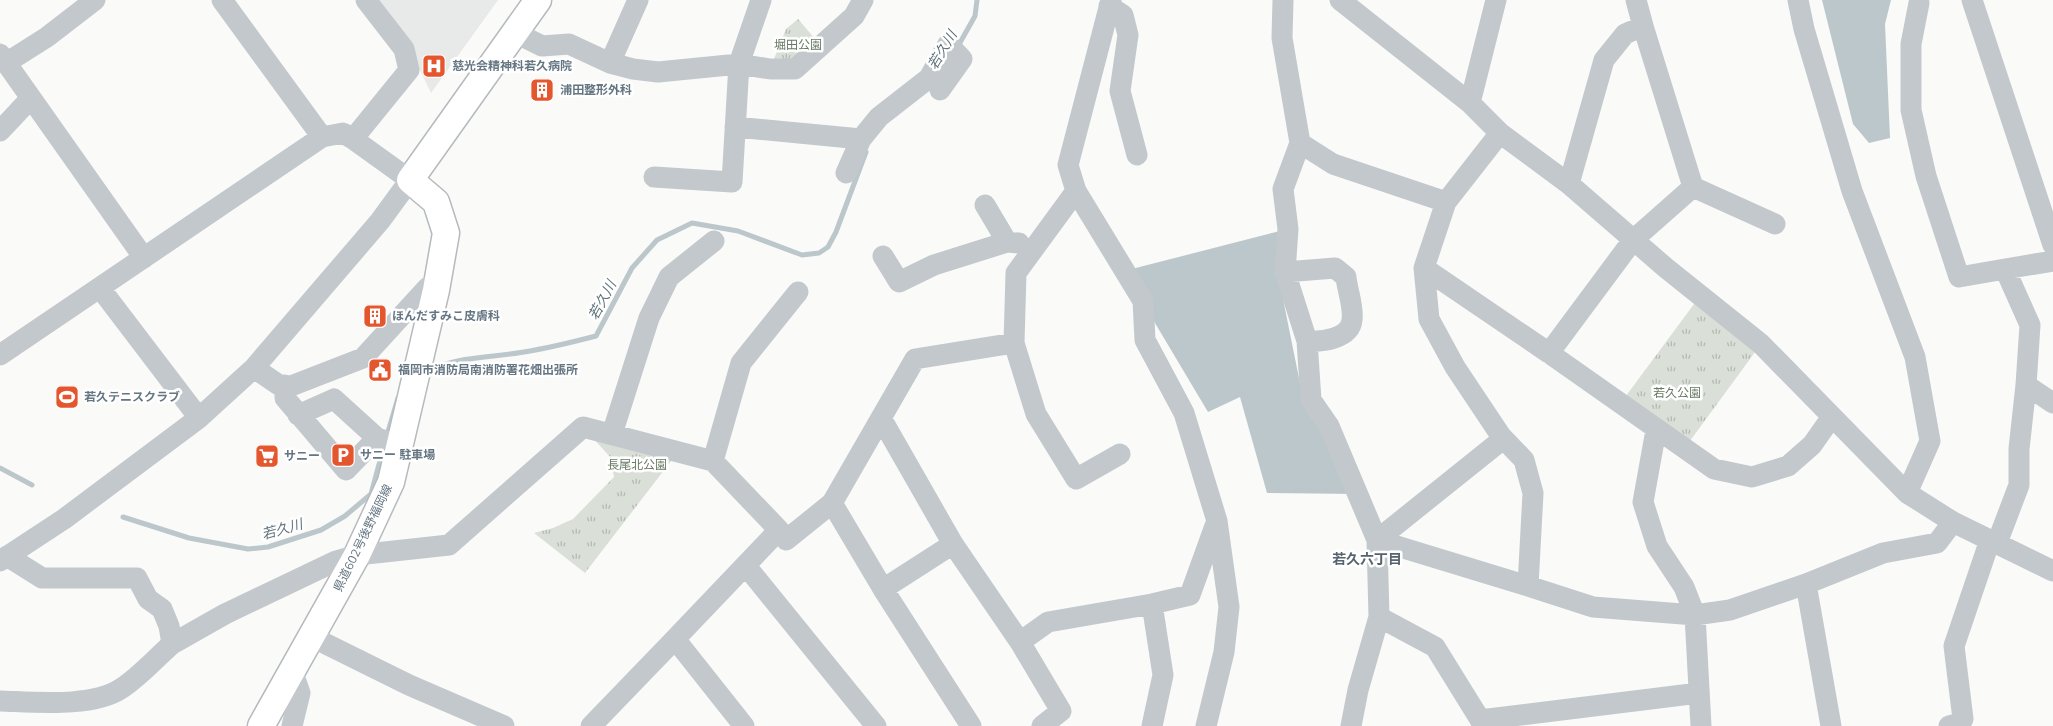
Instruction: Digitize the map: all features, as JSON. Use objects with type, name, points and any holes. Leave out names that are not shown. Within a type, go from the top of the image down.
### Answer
[{"type":"main road","points":[[410,180],[538,0]]},
{"type":"main road","name":"県道602号後野福岡線","points":[[261,726],[357,555],[391,482],[389,442],[416,378],[436,290],[446,233],[441,212],[436,202],[410,180]]},
{"type":"street","points":[[95,0],[47,37],[3,59],[144,258]]},
{"type":"street","points":[[222,0],[322,137]]},
{"type":"street","points":[[353,139],[409,70],[404,49],[366,0]]},
{"type":"street","points":[[610,64],[638,0]]},
{"type":"street","points":[[654,177],[732,182],[739,64],[761,0]]},
{"type":"street","points":[[514,32],[542,46],[569,44],[610,64],[658,72],[739,64],[770,69],[795,69],[854,16],[863,0]]},
{"type":"street","points":[[1283,0],[1282,38],[1300,143],[1283,189],[1288,230],[1285,272],[1307,342],[1311,400],[1329,426],[1377,540],[1379,617],[1358,690],[1351,726]]},
{"type":"street","points":[[1340,0],[1470,102],[1500,133],[1569,184],[1633,240],[1761,344],[1831,418],[1907,493],[1953,522],[2053,571]]},
{"type":"street","points":[[1470,102],[1496,0]]},
{"type":"street","points":[[1636,0],[1693,187],[1776,224]]},
{"type":"street","points":[[1798,0],[1804,29],[1852,190],[1915,357],[1930,441],[1907,493]]},
{"type":"street","points":[[1972,0],[2053,244]]},
{"type":"street","points":[[1922,1],[1911,44],[1911,110],[1926,176],[1959,277],[2053,262]]},
{"type":"street","points":[[1138,155],[1120,91],[1128,35],[1123,15],[1110,3],[1068,165],[1076,191],[1143,301],[1145,340],[1184,413],[1217,521],[1229,607],[1224,652],[1206,726]]},
{"type":"street","points":[[1569,184],[1604,60],[1625,34],[1644,26]]},
{"type":"street","points":[[846,174],[861,139],[879,117],[929,78],[955,51],[940,90]]},
{"type":"street","points":[[0,131],[31,98]]},
{"type":"street","points":[[735,127],[861,139]]},
{"type":"street","points":[[1500,133],[1446,202],[1424,268],[1429,319],[1455,368],[1503,439],[1524,460],[1533,492],[1528,586]]},
{"type":"street","points":[[0,354],[322,137],[343,134],[353,139],[410,180],[380,222],[254,368],[198,418],[64,519],[3,558]]},
{"type":"street","points":[[1300,143],[1333,164],[1446,202]]},
{"type":"street","points":[[1549,353],[1633,240],[1693,187]]},
{"type":"street","points":[[1076,191],[1016,273],[1014,343],[1036,414],[1076,479],[1120,454]]},
{"type":"street","points":[[985,204],[1007,242]]},
{"type":"street","points":[[612,434],[650,318],[670,278],[714,241]]},
{"type":"street","points":[[882,256],[899,282],[934,265],[1007,242],[1037,244]]},
{"type":"street","points":[[1285,272],[1335,268],[1346,277],[1352,320],[1344,334],[1322,342],[1307,342]]},
{"type":"street","points":[[1424,268],[1714,469],[1752,476],[1788,466],[1812,445],[1831,418]]},
{"type":"street","points":[[1949,726],[1961,723],[1963,718],[1954,646],[1994,541],[2018,485],[2019,449],[2030,325],[2005,269]]},
{"type":"street","points":[[100,288],[198,418]]},
{"type":"street","points":[[254,368],[279,385],[291,386],[363,358],[427,288],[436,290]]},
{"type":"street","points":[[713,461],[741,363],[798,292]]},
{"type":"street","points":[[0,701],[49,703],[97,698],[121,688],[172,644],[225,614],[336,561],[357,555],[449,545],[583,427],[713,461],[779,530],[786,540],[832,503],[915,359],[1014,343]]},
{"type":"street","points":[[286,385],[285,398],[298,415],[346,470],[389,442],[334,399],[298,415]]},
{"type":"street","points":[[2026,385],[2053,403]]},
{"type":"street","points":[[881,418],[953,544],[1020,642],[1061,711],[1042,726]]},
{"type":"street","points":[[1656,430],[1644,502],[1657,546],[1684,588],[1695,616],[1701,726]]},
{"type":"street","points":[[1377,540],[1503,439]]},
{"type":"street","points":[[832,503],[883,589],[971,726]]},
{"type":"street","points":[[1020,642],[1048,622],[1152,604],[1190,595],[1217,521]]},
{"type":"street","points":[[1377,540],[1593,607],[1695,616],[1730,610],[1806,584],[1883,552],[1937,543],[1953,522]]},
{"type":"street","points":[[591,726],[779,530]]},
{"type":"street","points":[[883,589],[953,544]]},
{"type":"street","points":[[3,558],[42,578],[137,578],[148,599],[162,609],[169,626],[172,644]]},
{"type":"street","points":[[746,566],[876,726]]},
{"type":"street","points":[[1806,584],[1831,726]]},
{"type":"street","points":[[1152,604],[1163,675],[1152,726]]},
{"type":"street","points":[[1379,617],[1435,647],[1482,723],[1699,693]]},
{"type":"street","points":[[312,637],[409,685],[504,726]]},
{"type":"street","points":[[675,639],[744,726]]},
{"type":"street","points":[[292,670],[300,693],[292,726]]},
{"type":"shaded area","name":"慈光会精神科若久病院","points":[[375,0],[498,0],[431,93],[405,39]]},
{"type":"shaded area","points":[[1822,0],[1891,0],[1885,24],[1890,138],[1869,143],[1853,124]]},
{"type":"shaded area","points":[[1288,229],[1281,289],[1304,403],[1358,494],[1267,493],[1240,397],[1208,412],[1124,271]]},
{"type":"green space","name":"堀田公園","points":[[798,19],[822,47],[770,69],[786,29]]},
{"type":"green space","name":"若久公園","points":[[1700,296],[1761,344],[1684,449],[1620,404]]},
{"type":"green space","name":"長尾北公園","points":[[583,427],[678,452],[585,573],[534,533],[553,528],[573,519],[614,477],[611,458]]},
{"type":"waterway","name":"若久川","points":[[957,48],[975,16],[977,0]]},
{"type":"waterway","name":"若久川","points":[[426,372],[461,360],[512,354],[596,336],[632,268],[657,240],[692,223],[738,231],[802,255],[819,253],[828,247],[836,232],[866,152]]},
{"type":"waterway","name":"若久川","points":[[387,435],[398,398]]},
{"type":"waterway","name":"若久川","points":[[123,517],[189,538],[248,549],[268,547],[321,530],[345,516],[371,494],[384,446]]},
{"type":"waterway","name":"若久川","points":[[0,468],[32,485]]},
{"type":"place","name":"慈光会精神科若久病院","points":[[434,66]]},
{"type":"place","name":"浦田整形外科","points":[[542,90]]},
{"type":"place","name":"ほんだすみこ皮膚科","points":[[375,316]]},
{"type":"place","name":"福岡市消防局南消防署花畑出張所","points":[[380,370]]},
{"type":"place","name":"若久テニスクラブ","points":[[67,397]]},
{"type":"place","name":"サニー 駐車場","points":[[343,455]]},
{"type":"place","name":"サニー","points":[[267,456]]},
{"type":"district","name":"若久六丁目","points":[[1367,559]]}]
